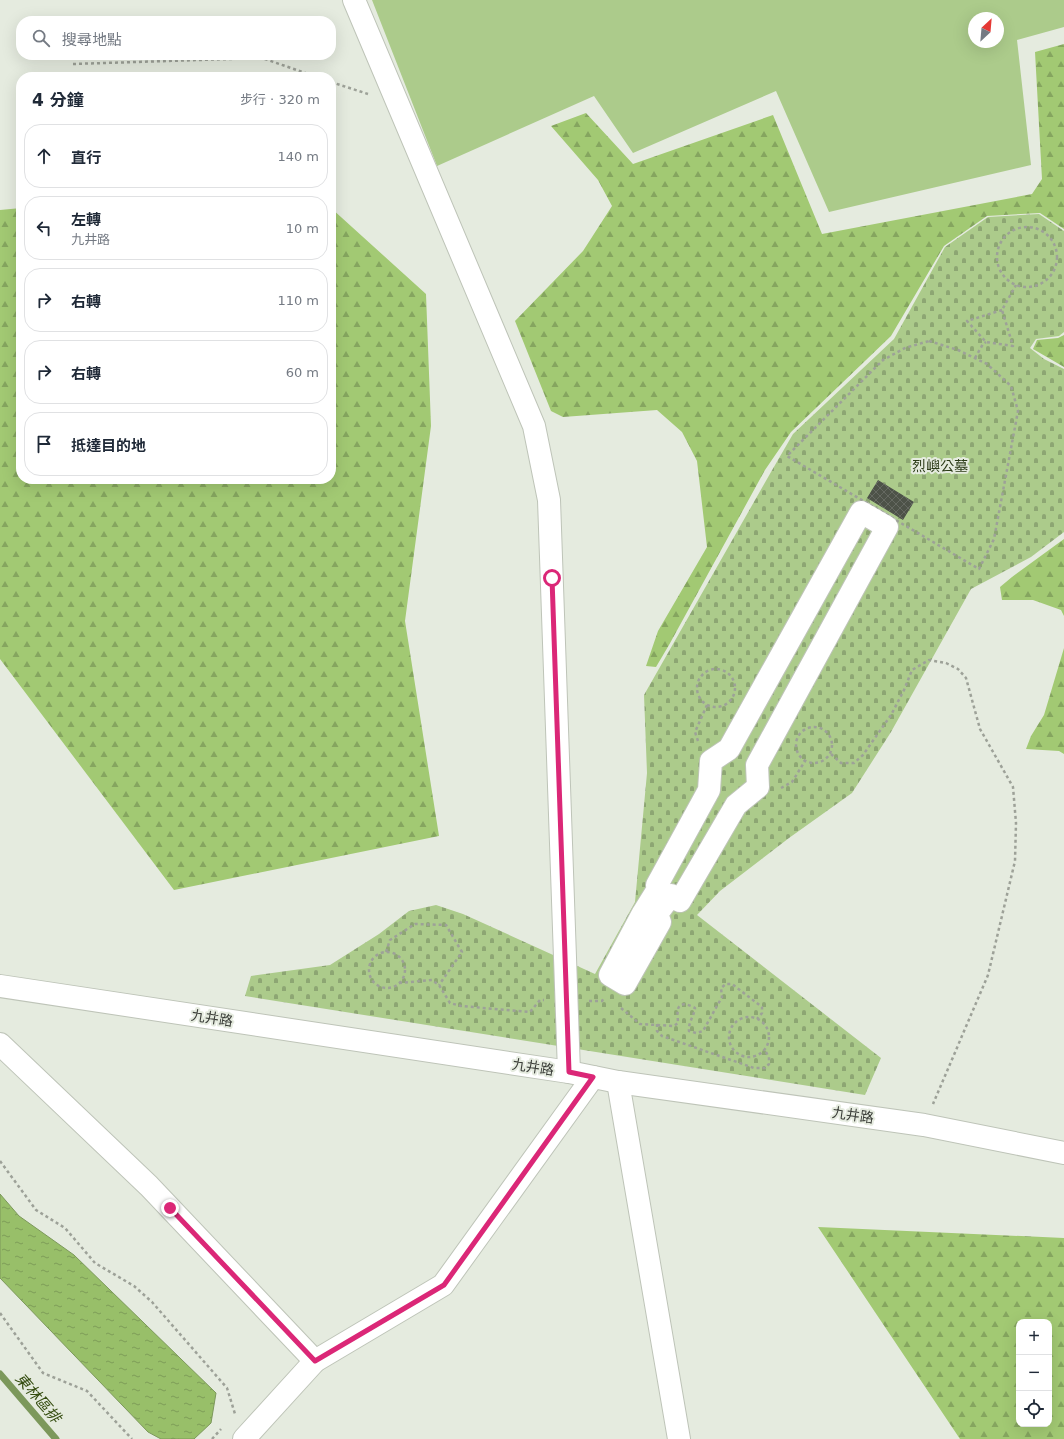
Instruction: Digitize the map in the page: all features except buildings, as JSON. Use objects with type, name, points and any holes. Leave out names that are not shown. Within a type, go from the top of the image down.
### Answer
[{"type":"street","points":[[354,0],[534,426],[548,493],[569,1072]]},
{"type":"street","points":[[861,512],[887,527],[757,765],[758,787],[736,805],[680,900],[671,895],[654,918],[660,922],[625,984],[612,987],[610,975],[643,913],[658,889],[657,885],[709,790],[711,761],[730,749],[861,512]]},
{"type":"street","name":"九井路","points":[[0,986],[569,1072],[618,1082],[924,1124],[1064,1153]]},
{"type":"street","points":[[0,1044],[149,1186],[315,1361]]},
{"type":"street","points":[[244,1439],[315,1361],[444,1285],[593,1077]]},
{"type":"street","points":[[618,1082],[679,1439]]},
{"type":"path","points":[[73,64],[199,60]]},
{"type":"path","points":[[268,60],[303,72]]},
{"type":"path","points":[[336,84],[398,104]]},
{"type":"path","points":[[1026,227],[1035,228],[1044,232],[1051,239],[1057,257],[1055,266],[1051,275],[1044,282],[1030,286],[1016,285],[1008,280],[998,265],[998,248],[1002,240],[1009,233],[1026,227]]},
{"type":"path","points":[[1002,310],[1013,346],[986,342],[967,321],[1002,310],[1016,285]]},
{"type":"path","points":[[929,341],[958,350],[975,358],[987,364],[1011,386],[1018,412],[994,539],[979,569],[787,456],[883,360],[905,348],[929,341]]},
{"type":"path","points":[[975,358],[983,344],[986,342]]},
{"type":"path","points":[[831,754],[841,763],[854,763],[863,755],[891,715],[904,690],[912,670],[929,660],[946,663],[958,670],[966,678],[980,729],[1013,787],[1016,823],[1015,861],[988,975],[924,1124]]},
{"type":"path","points":[[720,669],[726,672],[734,681],[734,694],[731,700],[720,707],[707,705],[702,701],[696,684],[708,670],[720,669]]},
{"type":"path","points":[[707,705],[695,732],[702,756],[711,761]]},
{"type":"path","points":[[810,728],[822,728],[827,732],[833,742],[831,754],[822,762],[810,763],[805,761],[797,752],[797,740],[800,734],[810,728]]},
{"type":"path","points":[[758,787],[772,792],[792,782],[805,761]]},
{"type":"path","points":[[386,952],[390,940],[415,924],[446,925],[462,952],[438,985]]},
{"type":"path","points":[[399,984],[405,974],[404,963],[401,958],[397,954],[386,952],[375,956],[371,961],[369,968],[372,980],[381,987],[394,987],[399,984],[432,980],[438,985],[450,1003],[461,1006],[530,1012],[540,1000],[566,998],[583,1001],[602,1001],[612,987],[640,1024],[674,1026],[678,1023],[679,1007],[684,1004],[690,1004],[695,1008],[694,1016],[688,1025],[689,1030],[696,1033],[703,1032],[722,997],[721,988],[726,984],[732,984],[762,1007],[762,1013],[757,1019]]},
{"type":"path","points":[[743,1018],[757,1019],[766,1027],[768,1032],[767,1044],[764,1050],[753,1056],[739,1054],[730,1045],[729,1038],[732,1026],[743,1018]]},
{"type":"path","points":[[657,1024],[657,1031],[662,1036],[754,1068],[765,1068],[769,1064],[769,1057],[764,1050]]},
{"type":"path","points":[[0,1161],[36,1210],[65,1228],[95,1263],[134,1286],[152,1302],[227,1388],[235,1414],[231,1419]]},
{"type":"path","points":[[0,1313],[43,1373],[87,1391],[132,1439]]},
{"type":"path","points":[[212,1439],[222,1428]]},
{"type":"green space","points":[[372,0],[1064,0],[1064,27],[1017,40],[1031,165],[829,212],[776,91],[633,153],[594,96],[437,166]]},
{"type":"green space","points":[[1064,44],[1064,229],[1040,213],[987,216],[944,246],[891,336],[791,432],[765,470],[656,667],[646,666],[658,631],[707,547],[697,461],[682,432],[657,410],[563,417],[551,411],[515,321],[583,251],[612,206],[598,180],[551,126],[586,113],[633,164],[773,115],[822,234],[1032,194],[1042,179],[1035,52]]},
{"type":"green space","points":[[16,208],[16,484],[336,484],[336,213],[426,294],[431,426],[405,621],[439,836],[174,890],[0,659],[0,210]]},
{"type":"green space","name":"烈嶼公墓","points":[[1039,214],[1064,231],[1064,332],[1059,336],[1036,339],[1030,348],[1044,359],[1064,369],[1064,532],[1031,557],[971,589],[891,732],[852,793],[789,838],[720,891],[697,915],[881,1058],[865,1095],[245,996],[251,976],[330,965],[379,934],[409,911],[436,905],[463,914],[595,974],[635,902],[647,773],[644,695],[793,434],[894,339],[945,247],[988,217]]},
{"type":"green space","points":[[1064,335],[1064,367],[1033,349],[1037,340],[1058,338]]},
{"type":"green space","points":[[1064,539],[1064,616],[1061,610],[1033,600],[1002,600],[1000,587]]},
{"type":"green space","points":[[1064,648],[1064,754],[1059,751],[1026,749],[1031,736],[1044,715]]},
{"type":"green space","points":[[818,1227],[1064,1238],[1064,1439],[960,1439]]},
{"type":"water","points":[[0,1194],[19,1216],[74,1255],[216,1393],[211,1423],[194,1439],[161,1439],[148,1432],[0,1278]]},
{"type":"waterway","name":"東林區排","points":[[0,1374],[56,1439]]},
{"type":"route","points":[[170,1208],[315,1361],[444,1285],[593,1077],[569,1072],[552,578]]}]
